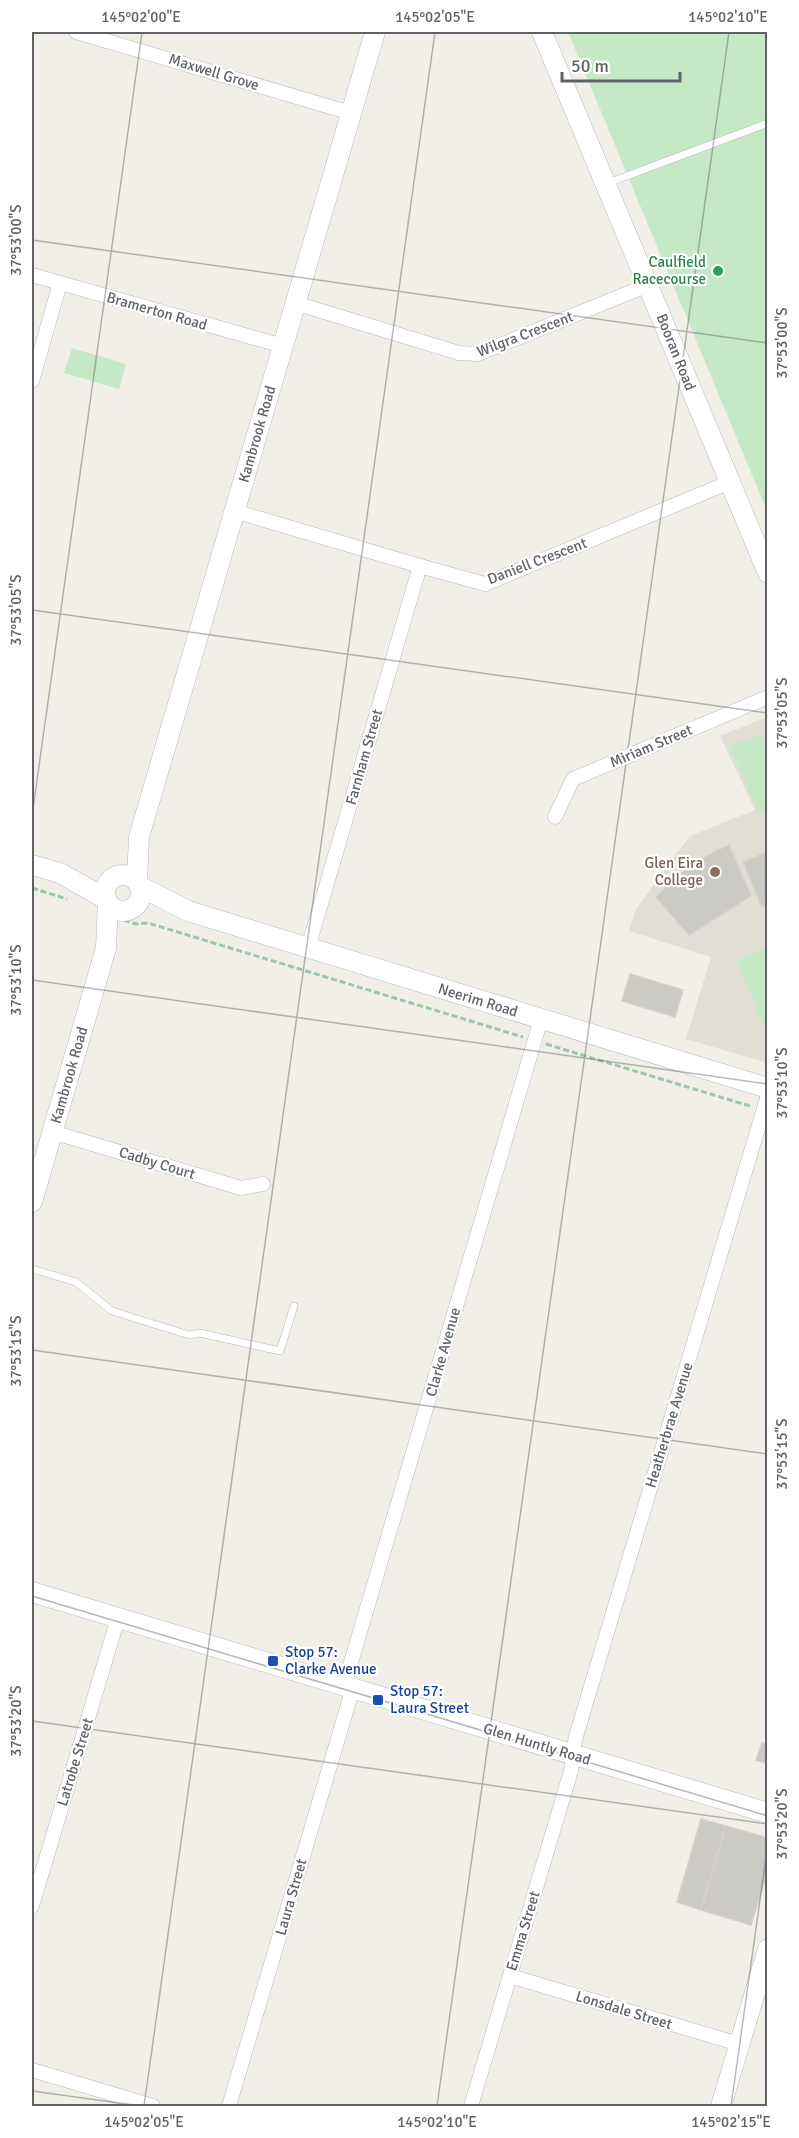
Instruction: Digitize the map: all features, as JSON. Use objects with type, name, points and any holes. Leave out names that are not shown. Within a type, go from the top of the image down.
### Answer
[{"type":"street","name":"Maxwell Grove","points":[[76,32],[351,113]]},
{"type":"street","name":"Kambrook Road","points":[[114,877],[139,837],[375,32]]},
{"type":"street","name":"Booran Road","points":[[542,32],[768,573]]},
{"type":"street","name":"Bramerton Road","points":[[32,275],[283,346]]},
{"type":"street","points":[[32,381],[60,283]]},
{"type":"street","name":"Wilgra Crescent","points":[[295,303],[459,353],[478,354],[648,285]]},
{"type":"street","name":"Daniell Crescent","points":[[234,511],[420,567],[485,584],[730,482]]},
{"type":"street","name":"Farnham Street","points":[[308,948],[420,567]]},
{"type":"street","name":"Miriam Street","points":[[555,817],[573,779],[768,697]]},
{"type":"street","name":"Kambrook Road","points":[[139,837],[139,884]]},
{"type":"street","name":"Neerim Road","points":[[32,865],[60,873],[114,877]]},
{"type":"street","name":"Neerim Road","points":[[60,873],[118,909],[188,911]]},
{"type":"street","points":[[127,874],[139,884],[141,898],[118,909],[106,887],[114,877],[127,874]]},
{"type":"street","name":"Neerim Road","points":[[139,884],[188,911],[768,1088]]},
{"type":"street","name":"Kambrook Road","points":[[32,1202],[118,909]]},
{"type":"street","name":"Clarke Avenue","points":[[349,1687],[541,1019]]},
{"type":"street","name":"Heatherbrae Avenue","points":[[573,1754],[580,1722],[768,1095]]},
{"type":"street","name":"Cadby Court","points":[[52,1131],[241,1188],[263,1184]]},
{"type":"street","name":"Glen Huntly Road","points":[[32,1592],[768,1813]]},
{"type":"street","name":"Latrobe Street","points":[[32,1906],[118,1618]]},
{"type":"street","name":"Laura Street","points":[[230,2106],[349,1687]]},
{"type":"street","name":"Emma Street","points":[[471,2106],[571,1771],[573,1754]]},
{"type":"street","points":[[721,2106],[768,1949]]},
{"type":"street","name":"Lonsdale Street","points":[[510,1976],[739,2044]]},
{"type":"street","points":[[32,2070],[153,2106]]},
{"type":"lane","points":[[606,184],[768,123]]},
{"type":"lane","points":[[32,1269],[76,1282],[112,1311],[189,1335],[200,1333],[280,1351],[294,1306]]},
{"type":"path","points":[[32,888],[72,900]]},
{"type":"path","points":[[118,909],[136,924],[148,923],[754,1107]]},
{"type":"shaded area","name":"Glen Eira College","points":[[767,717],[767,1063],[686,1039],[711,957],[629,931],[636,909],[690,836],[755,810],[720,736]]},
{"type":"green space","name":"Caulfield Racecourse","points":[[568,32],[767,32],[767,511]]},
{"type":"green space","points":[[72,348],[126,364],[119,389],[64,373]]},
{"type":"green space","points":[[761,734],[767,749],[768,811],[759,814],[730,747]]},
{"type":"green space","points":[[767,948],[768,1032],[736,962]]},
{"type":"building","points":[[729,845],[751,896],[689,935],[656,897],[692,863]]},
{"type":"building","points":[[768,852],[768,905],[762,907],[743,862]]},
{"type":"building","points":[[630,974],[683,990],[675,1017],[622,1001]]},
{"type":"building","points":[[762,1743],[768,1745],[768,1764],[756,1760]]},
{"type":"building","points":[[701,1819],[726,1826],[701,1910],[677,1902]]},
{"type":"building","points":[[726,1826],[768,1838],[768,1870],[751,1925],[701,1910]]},
{"type":"tram line","points":[[32,1596],[768,1816]]},
{"type":"place","name":"Caulfield Racecourse","points":[[718,271]]},
{"type":"place","name":"Glen Eira College","points":[[715,872]]},
{"type":"place","name":"Stop 57: Clarke Avenue","points":[[273,1661]]},
{"type":"place","name":"Stop 57: Laura Street","points":[[378,1700]]}]
